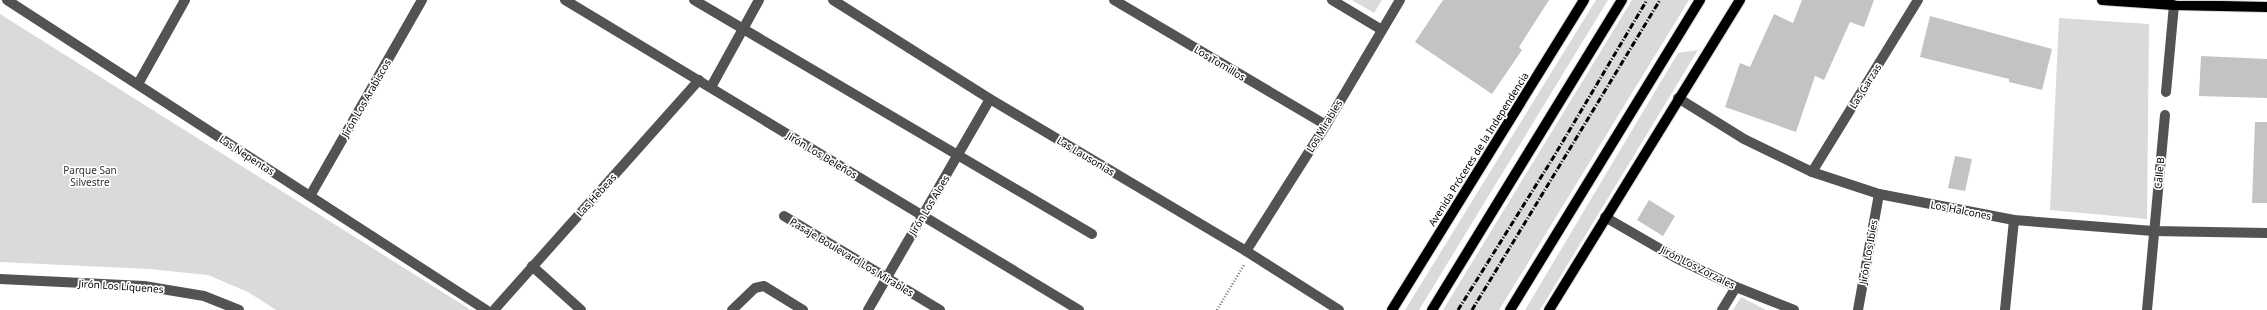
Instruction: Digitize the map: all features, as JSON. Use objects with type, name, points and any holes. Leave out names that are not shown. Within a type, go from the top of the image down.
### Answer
[{"type":"main road","name":"Avenida Próceres de la Independencia","points":[[1392,310],[1584,0]]},
{"type":"main road","points":[[1432,310],[1622,0]]},
{"type":"main road","points":[[1510,310],[1700,0]]},
{"type":"main road","points":[[1549,310],[1678,98],[1740,0]]},
{"type":"main road","points":[[2102,0],[2174,5],[2267,8]]},
{"type":"street","name":"Las Nepentas","points":[[7,0],[486,310]]},
{"type":"street","points":[[138,84],[185,0]]},
{"type":"street","name":"Jirón Los Arabiscos","points":[[310,196],[422,0]]},
{"type":"street","name":"Jirón Los Beleños","points":[[565,0],[1079,310]]},
{"type":"street","points":[[694,0],[1092,234]]},
{"type":"street","points":[[710,87],[759,0]]},
{"type":"street","name":"Las Lausonias","points":[[833,0],[990,99],[1248,253],[1339,310]]},
{"type":"street","name":"Los Tomillos","points":[[1114,0],[1326,125]]},
{"type":"street","points":[[1332,0],[1382,30]]},
{"type":"street","name":"Los Mirables","points":[[1248,253],[1400,0]]},
{"type":"street","name":"Las Garzas","points":[[1812,172],[1918,0]]},
{"type":"street","points":[[2166,92],[2174,5]]},
{"type":"street","name":"Las Hebeas","points":[[494,310],[699,80]]},
{"type":"street","name":"Los Halcones","points":[[1678,98],[1744,139],[1812,172],[1879,194],[2014,220],[2153,231],[2267,233]]},
{"type":"street","name":"Jirón Los Aloes","points":[[868,310],[990,99]]},
{"type":"street","name":"Calle B","points":[[2147,310],[2164,115]]},
{"type":"street","name":"Jirón Los Ibíes","points":[[1858,310],[1879,194]]},
{"type":"street","name":"Pasaje Boulevard Los Mirables","points":[[784,216],[940,310]]},
{"type":"street","name":"Jirón Los Zorzales","points":[[1605,217],[1676,258],[1736,287],[1794,310]]},
{"type":"street","points":[[2005,310],[2014,220]]},
{"type":"street","points":[[532,266],[581,310]]},
{"type":"street","name":"Jirón Los Líquenes","points":[[0,279],[144,286],[204,296],[239,310]]},
{"type":"street","points":[[732,310],[755,288],[764,286],[803,310]]},
{"type":"street","points":[[1722,310],[1736,287]]},
{"type":"path","points":[[1217,310],[1248,253]]},
{"type":"green space","points":[[1352,0],[1382,0],[1374,13]]},
{"type":"green space","points":[[1596,0],[1608,0],[1419,310],[1405,310]]},
{"type":"green space","points":[[1632,0],[1689,0],[1499,310],[1443,310]]},
{"type":"green space","name":"Parque San Silvestre","points":[[0,14],[471,310],[276,310],[248,292],[208,275],[149,269],[0,262]]},
{"type":"green space","points":[[2059,18],[2149,24],[2147,219],[2050,210]]},
{"type":"green space","points":[[1698,50],[1540,310],[1525,310],[1678,53]]},
{"type":"green space","points":[[1741,297],[1766,310],[1733,310]]},
{"type":"building","points":[[1443,0],[1549,0],[1519,47],[1522,50],[1492,94],[1415,42]]},
{"type":"building","points":[[1802,0],[1874,0],[1864,27],[1850,22],[1824,80],[1815,76],[1796,132],[1725,107],[1740,63],[1750,67],[1774,14],[1793,23]]},
{"type":"building","points":[[1930,16],[2052,49],[2042,90],[2009,82],[2009,79],[1920,57]]},
{"type":"building","points":[[2201,56],[2267,59],[2267,98],[2199,96]]},
{"type":"building","points":[[2255,122],[2267,122],[2267,203],[2252,203]]},
{"type":"building","points":[[1955,156],[1972,159],[1965,191],[1948,188]]},
{"type":"building","points":[[1649,200],[1675,216],[1663,236],[1637,220]]},
{"type":"railway","points":[[1458,310],[1553,158],[1647,0]]},
{"type":"railway","points":[[1472,310],[1660,0]]}]
